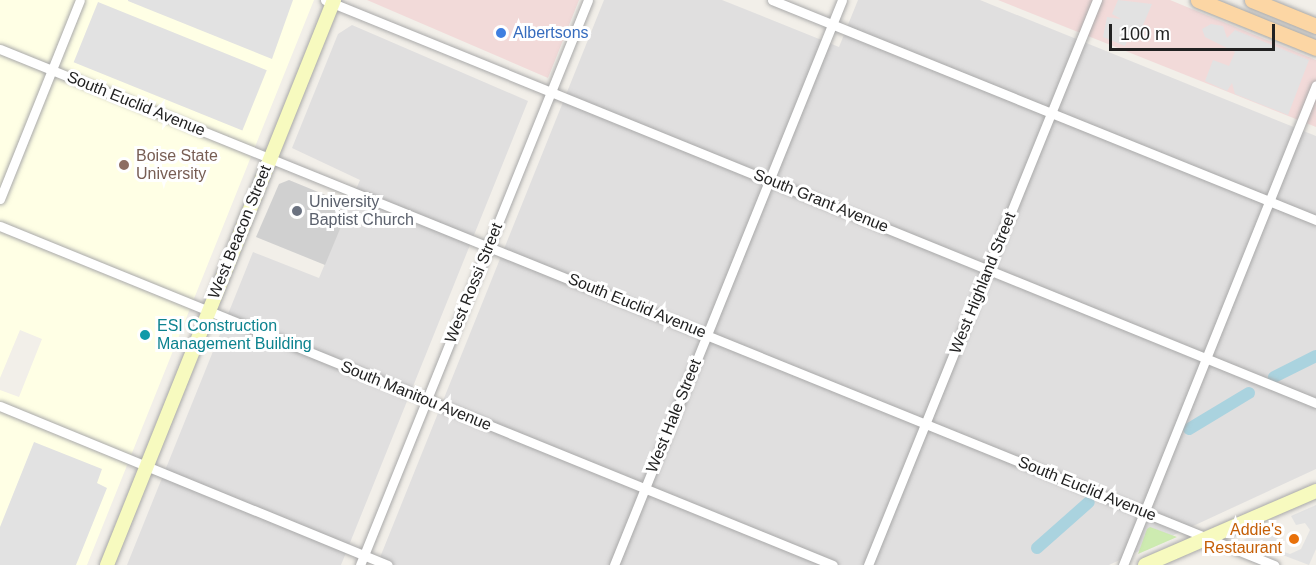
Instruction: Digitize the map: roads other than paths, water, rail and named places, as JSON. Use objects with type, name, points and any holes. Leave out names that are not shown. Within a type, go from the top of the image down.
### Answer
[{"type":"main road","points":[[1198,0],[1316,48]]},
{"type":"main road","points":[[1252,0],[1316,26]]},
{"type":"street","points":[[0,199],[80,0]]},
{"type":"street","name":"West Rossi Street","points":[[360,565],[588,0]]},
{"type":"street","points":[[772,0],[1316,220]]},
{"type":"street","name":"West Hale Street","points":[[614,565],[842,0]]},
{"type":"street","name":"West Highland Street","points":[[868,565],[1097,0]]},
{"type":"street","name":"South Grant Avenue","points":[[331,1],[1316,403]]},
{"type":"street","name":"West Beacon Street","points":[[107,565],[331,1]]},
{"type":"street","name":"South Euclid Avenue","points":[[0,49],[1274,565]]},
{"type":"street","points":[[1123,565],[1316,85]]},
{"type":"street","name":"South Manitou Avenue","points":[[0,226],[833,565]]},
{"type":"street","points":[[0,406],[388,565]]},
{"type":"street","points":[[1145,565],[1316,491]]},
{"type":"waterway","points":[[1274,377],[1316,356]]},
{"type":"waterway","points":[[1189,429],[1249,393]]},
{"type":"waterway","points":[[1037,548],[1089,502]]},
{"type":"place","name":"Albertsons","points":[[501,33]]},
{"type":"place","name":"Boise State University","points":[[124,165]]},
{"type":"place","name":"University Baptist Church","points":[[297,211]]},
{"type":"place","name":"ESI Construction Management Building","points":[[145,335]]},
{"type":"place","name":"Addie's Restaurant","points":[[1294,539]]}]
